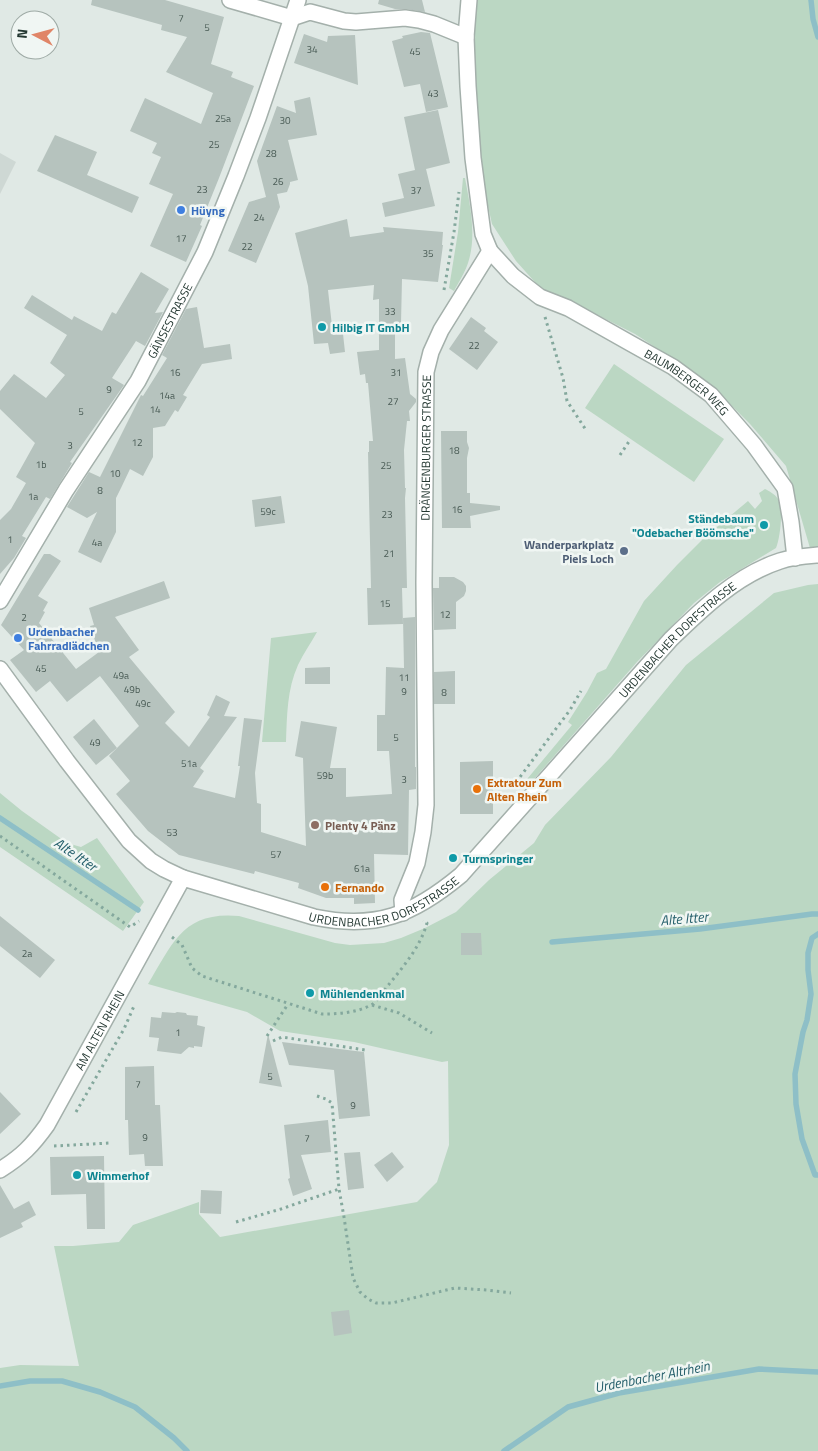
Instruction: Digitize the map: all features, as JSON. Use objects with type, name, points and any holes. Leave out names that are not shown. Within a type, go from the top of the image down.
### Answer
[{"type":"street","points":[[230,0],[292,18],[310,12],[344,21],[356,22],[405,18],[434,24],[466,37]]},
{"type":"street","name":"GÄNSESTRASSE","points":[[0,601],[66,490],[138,381],[204,252],[236,176],[298,0]]},
{"type":"street","points":[[469,0],[466,37],[473,158],[483,234],[490,252]]},
{"type":"street","name":"BAUMBERGER WEG","points":[[490,252],[513,276],[540,297],[568,308],[630,343],[673,368],[711,395],[754,445],[785,488],[792,522],[795,558]]},
{"type":"street","name":"DRÄNGENBURGER STRASSE","points":[[403,913],[402,900],[417,863],[426,805],[424,582],[426,372],[431,352],[441,330],[490,252]]},
{"type":"street","points":[[795,558],[815,556]]},
{"type":"street","name":"URDENBACHER DORFSTRASSE","points":[[0,668],[67,761],[130,841],[151,861],[184,878],[314,917],[336,921],[362,922],[403,913],[422,904],[460,875],[671,639],[700,611],[750,574],[782,560],[795,558]]},
{"type":"street","name":"AM ALTEN RHEIN","points":[[0,1170],[34,1143],[47,1125],[184,878]]},
{"type":"path","points":[[451,314],[444,291],[460,187]]},
{"type":"path","points":[[540,297],[567,400],[586,430]]},
{"type":"path","points":[[620,455],[630,440]]},
{"type":"path","points":[[526,800],[517,788],[520,777],[570,710],[581,691]]},
{"type":"path","points":[[0,836],[130,927],[144,918],[159,922]]},
{"type":"path","points":[[172,937],[182,945],[192,968],[202,976],[322,1014],[338,1014],[352,1012],[372,1005],[414,951],[426,923]]},
{"type":"path","points":[[267,1036],[288,1004]]},
{"type":"path","points":[[372,1005],[399,1012],[432,1033]]},
{"type":"path","points":[[274,1041],[282,1036],[365,1050]]},
{"type":"path","points":[[318,1096],[332,1103],[339,1189],[353,1278],[360,1292],[376,1303],[392,1303],[455,1288],[511,1293]]},
{"type":"path","points":[[54,1146],[110,1143]]},
{"type":"path","points":[[236,1222],[339,1189]]},
{"type":"shaded area","points":[[0,153],[16,162],[0,194]]},
{"type":"green space","points":[[472,0],[818,0],[818,548],[810,548],[786,466],[750,424],[716,390],[635,334],[572,302],[543,291],[516,261],[492,224],[476,152]]},
{"type":"green space","points":[[463,178],[465,178],[471,210],[472,242],[467,266],[454,291],[449,288],[458,232]]},
{"type":"green space","points":[[614,364],[724,439],[694,482],[585,408]]},
{"type":"green space","points":[[765,489],[772,493],[780,503],[781,523],[776,548],[720,582],[694,603],[637,662],[527,787],[523,784],[572,725],[568,722],[597,673],[606,669],[644,601],[705,537],[748,501],[755,509],[762,501],[759,493]]},
{"type":"green space","points":[[818,584],[818,1451],[0,1451],[0,1368],[20,1365],[79,1366],[54,1246],[119,1242],[133,1225],[199,1202],[199,1214],[220,1237],[417,1202],[437,1182],[449,1145],[448,1061],[442,1062],[354,1042],[280,1031],[247,1012],[148,984],[173,943],[182,933],[192,925],[205,919],[220,916],[239,916],[335,943],[350,945],[384,943],[425,928],[456,912],[489,880],[534,843],[545,825],[611,757],[686,665],[774,593]]},
{"type":"green space","points":[[317,632],[294,674],[288,703],[286,742],[262,742],[271,638]]},
{"type":"green space","points":[[0,793],[67,843],[81,847],[97,838],[144,902],[123,931],[0,847]]},
{"type":"building","points":[[92,0],[165,0],[224,17],[211,64],[233,72],[231,77],[254,86],[200,225],[202,226],[186,262],[150,246],[173,194],[149,184],[161,157],[152,153],[157,143],[130,131],[145,98],[201,124],[213,93],[166,72],[187,37],[161,30],[162,25],[91,5]]},
{"type":"building","points":[[379,0],[422,0],[425,12],[395,9],[378,4]]},
{"type":"building","points":[[421,32],[430,33],[448,107],[426,112],[420,84],[404,87],[392,41],[403,38],[402,36]]},
{"type":"building","points":[[304,34],[327,42],[328,36],[355,35],[358,85],[294,63]]},
{"type":"building","points":[[310,97],[317,135],[288,140],[298,180],[290,182],[287,192],[277,194],[280,207],[256,263],[228,251],[249,202],[266,197],[257,161],[277,106],[296,113],[294,101]]},
{"type":"building","points":[[438,110],[450,163],[426,169],[435,206],[385,217],[382,203],[404,198],[398,174],[415,170],[404,117]]},
{"type":"building","points":[[55,135],[97,152],[87,175],[139,197],[132,213],[37,171]]},
{"type":"building","points":[[347,219],[350,237],[384,232],[383,227],[443,232],[438,282],[402,279],[401,323],[395,323],[395,359],[405,358],[410,394],[416,399],[416,402],[409,411],[410,421],[407,421],[404,450],[407,588],[402,588],[403,624],[368,625],[367,588],[371,588],[368,452],[369,441],[373,441],[368,383],[366,383],[365,374],[360,375],[357,352],[379,350],[379,299],[373,300],[374,285],[328,290],[333,335],[343,334],[345,352],[330,354],[328,343],[314,344],[308,286],[295,233]]},
{"type":"building","points":[[141,272],[169,289],[155,313],[163,312],[145,346],[136,341],[112,378],[124,385],[70,462],[72,463],[50,499],[46,497],[22,536],[26,538],[14,558],[0,574],[0,520],[11,509],[26,483],[16,477],[35,443],[0,409],[0,391],[14,374],[46,398],[65,375],[50,363],[67,335],[24,308],[32,295],[72,320],[74,316],[102,331],[112,312],[116,314]]},
{"type":"building","points":[[197,307],[204,348],[230,344],[232,359],[202,364],[183,395],[187,397],[178,412],[175,410],[165,426],[153,428],[153,457],[143,476],[130,469],[116,498],[116,532],[101,563],[78,552],[97,512],[87,518],[67,507],[89,472],[100,477],[141,395],[143,396],[167,358],[162,355],[186,309]]},
{"type":"building","points":[[471,317],[486,328],[484,331],[498,342],[477,370],[449,349]]},
{"type":"building","points":[[441,431],[467,431],[469,448],[467,458],[467,493],[470,493],[470,503],[500,506],[500,510],[470,516],[471,528],[442,528]]},
{"type":"building","points":[[281,496],[285,523],[255,527],[252,500]]},
{"type":"building","points":[[44,554],[50,554],[61,561],[38,596],[48,602],[39,623],[76,669],[99,652],[90,626],[94,625],[89,608],[164,581],[170,598],[115,617],[139,650],[129,657],[175,712],[165,723],[189,747],[210,717],[207,715],[216,695],[230,702],[224,716],[237,717],[200,768],[204,771],[193,787],[235,798],[244,718],[262,720],[255,773],[257,803],[261,804],[261,832],[306,846],[303,758],[295,756],[301,721],[337,727],[330,768],[346,768],[346,797],[392,794],[389,751],[377,751],[377,715],[385,715],[386,667],[404,668],[403,618],[415,617],[416,789],[409,790],[408,855],[374,854],[375,903],[354,904],[354,898],[326,898],[298,888],[299,883],[255,871],[254,874],[179,855],[148,831],[116,794],[130,781],[109,756],[139,726],[100,676],[67,702],[50,681],[36,692],[10,660],[24,650],[1,625]]},
{"type":"building","points":[[439,577],[454,577],[466,586],[464,596],[456,602],[456,629],[434,630],[433,588],[439,588]]},
{"type":"building","points":[[330,667],[330,684],[305,684],[305,668]]},
{"type":"building","points":[[455,671],[455,704],[434,704],[434,672]]},
{"type":"building","points":[[94,719],[117,748],[96,765],[73,737]]},
{"type":"building","points":[[493,761],[493,814],[460,814],[460,762]]},
{"type":"building","points":[[0,916],[55,960],[40,978],[0,946]]},
{"type":"building","points":[[461,933],[481,933],[482,955],[461,955]]},
{"type":"building","points":[[162,1012],[186,1013],[187,1015],[198,1016],[197,1025],[205,1027],[202,1047],[189,1047],[181,1054],[157,1051],[159,1038],[149,1037],[151,1017],[161,1018]]},
{"type":"building","points":[[268,1034],[282,1087],[259,1083]]},
{"type":"building","points":[[282,1042],[364,1052],[370,1116],[339,1119],[334,1070],[289,1065]]},
{"type":"building","points":[[154,1066],[155,1105],[160,1105],[163,1166],[145,1166],[144,1154],[129,1155],[128,1120],[125,1120],[125,1067]]},
{"type":"building","points":[[0,1092],[21,1114],[0,1134]]},
{"type":"building","points":[[328,1120],[331,1152],[301,1155],[312,1189],[293,1196],[288,1179],[290,1178],[284,1125]]},
{"type":"building","points":[[360,1152],[364,1188],[348,1190],[344,1153]]},
{"type":"building","points":[[392,1152],[404,1167],[387,1182],[374,1165]]},
{"type":"building","name":"Wimmerhof","points":[[104,1156],[105,1229],[87,1229],[86,1194],[51,1195],[50,1157]]},
{"type":"building","points":[[0,1185],[14,1209],[29,1201],[36,1215],[21,1223],[23,1227],[0,1238]]},
{"type":"building","points":[[201,1190],[222,1191],[221,1214],[200,1213]]},
{"type":"building","points":[[349,1310],[352,1333],[334,1336],[331,1312]]},
{"type":"waterway","name":"Urdenbacher Altrhein","points":[[811,0],[813,19],[818,37]]},
{"type":"waterway","name":"Alte Itter","points":[[0,818],[138,910]]},
{"type":"waterway","name":"Alte Itter","points":[[552,942],[700,929],[818,914]]},
{"type":"waterway","name":"Alte Itter","points":[[818,934],[812,938],[808,953],[811,994],[795,1074],[796,1104],[802,1139],[815,1175],[818,1175]]},
{"type":"waterway","name":"Urdenbacher Altrhein","points":[[504,1451],[568,1407],[619,1393],[759,1369],[818,1372]]},
{"type":"waterway","name":"Urdenbacher Altrhein","points":[[0,1386],[30,1381],[62,1381],[100,1392],[135,1407],[174,1438],[187,1451]]},
{"type":"place","name":"Hüyng","points":[[181,210]]},
{"type":"place","name":"Hilbig IT GmbH","points":[[322,327]]},
{"type":"place","name":"Ständebaum \"Odebacher Böömsche\"","points":[[764,525]]},
{"type":"place","name":"Wanderparkplatz Piels Loch","points":[[624,551]]},
{"type":"place","name":"Urdenbacher Fahrradlädchen","points":[[18,638]]},
{"type":"place","name":"Extratour Zum Alten Rhein","points":[[477,789]]},
{"type":"place","name":"Plenty 4 Pänz","points":[[315,825]]},
{"type":"place","name":"Turmspringer","points":[[453,858]]},
{"type":"place","name":"Fernando","points":[[325,887]]},
{"type":"place","name":"Mühlendenkmal","points":[[310,993]]},
{"type":"place","name":"Wimmerhof","points":[[77,1175]]}]
